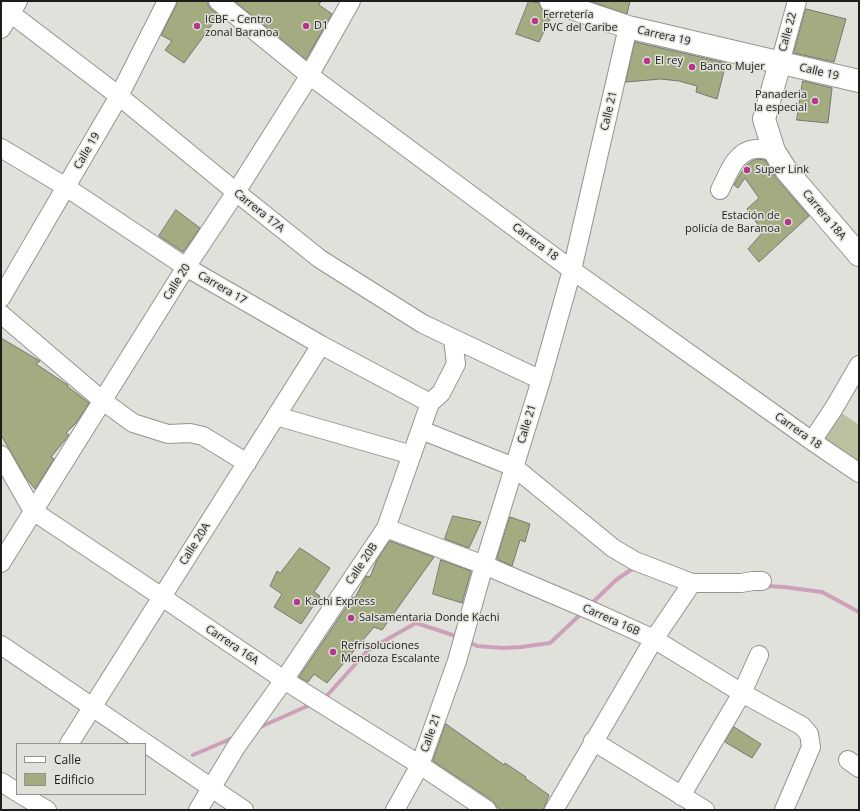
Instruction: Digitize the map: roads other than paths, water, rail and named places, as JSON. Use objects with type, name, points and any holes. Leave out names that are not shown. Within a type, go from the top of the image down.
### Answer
[{"type":"main road","name":"Carrera 19","points":[[551,1],[628,28],[780,63]]},
{"type":"main road","name":"Calle 19","points":[[780,63],[859,81]]},
{"type":"main road","name":"Carrera 18A","points":[[780,63],[764,119],[774,151],[786,170],[859,255]]},
{"type":"street","name":"Calle 19","points":[[1,298],[119,96],[166,1]]},
{"type":"street","name":"Carrera 18","points":[[218,1],[310,75],[572,270],[859,473]]},
{"type":"street","name":"Calle 20","points":[[1,563],[186,267],[236,192],[310,75],[351,1]]},
{"type":"street","name":"Calle 22","points":[[780,63],[797,1]]},
{"type":"street","name":"Carrera 17A","points":[[10,7],[320,259],[423,324],[541,380]]},
{"type":"street","points":[[1,30],[10,7]]},
{"type":"street","name":"Calle 21","points":[[395,810],[420,765],[457,661],[484,565],[541,380],[572,270],[628,28]]},
{"type":"street","name":"Carrera 17","points":[[1,148],[66,187],[186,267],[321,345],[430,403]]},
{"type":"street","points":[[720,190],[735,160],[740,155],[755,149],[774,151]]},
{"type":"street","points":[[1,314],[103,401],[133,423],[168,434],[190,433],[203,436],[247,463]]},
{"type":"street","name":"Calle 20B","points":[[198,810],[236,747],[284,680],[386,528],[430,403],[441,393],[456,364],[453,339]]},
{"type":"street","name":"Calle 20A","points":[[70,743],[321,345]]},
{"type":"street","points":[[812,441],[834,408],[859,365]]},
{"type":"street","points":[[276,416],[412,455]]},
{"type":"street","points":[[421,430],[514,467],[613,548],[635,562],[692,583],[741,583],[762,581]]},
{"type":"street","name":"Carrera 16A","points":[[1,455],[33,511],[284,680],[420,765],[487,810]]},
{"type":"street","name":"Carrera 16B","points":[[386,528],[484,565],[654,639],[742,693],[802,726],[809,734],[811,748],[784,810]]},
{"type":"street","points":[[554,810],[654,639],[692,583]]},
{"type":"street","points":[[1,645],[145,743]]},
{"type":"street","points":[[682,796],[742,693],[759,654]]},
{"type":"street","points":[[593,742],[705,810]]},
{"type":"street","points":[[146,744],[244,810]]},
{"type":"street","points":[[1,782],[16,791]]},
{"type":"waterway","points":[[591,604],[616,580],[632,569],[637,570]]},
{"type":"waterway","points":[[765,586],[822,592],[859,612]]},
{"type":"waterway","points":[[467,641],[477,646],[503,648],[550,643],[583,612]]},
{"type":"waterway","points":[[324,699],[368,650],[416,623],[459,637]]},
{"type":"waterway","points":[[258,728],[312,704]]},
{"type":"waterway","points":[[193,755],[235,737]]},
{"type":"place","name":"Ferretería PVC del Caribe","points":[[535,21]]},
{"type":"place","name":"ICBF - Centro zonal Baranoa","points":[[197,26]]},
{"type":"place","name":"D1","points":[[306,26]]},
{"type":"place","name":"El rey","points":[[647,61]]},
{"type":"place","name":"Banco Mujer","points":[[692,67]]},
{"type":"place","name":"Panaderia la especial","points":[[815,101]]},
{"type":"place","name":"Super Link","points":[[747,170]]},
{"type":"place","name":"Estación de policía de Baranoa","points":[[788,222]]},
{"type":"place","name":"Kachi Express","points":[[297,602]]},
{"type":"place","name":"Salsamentaria Donde Kachi","points":[[351,618]]},
{"type":"place","name":"Refrisoluciones Mendoza Escalante","points":[[333,652]]}]
